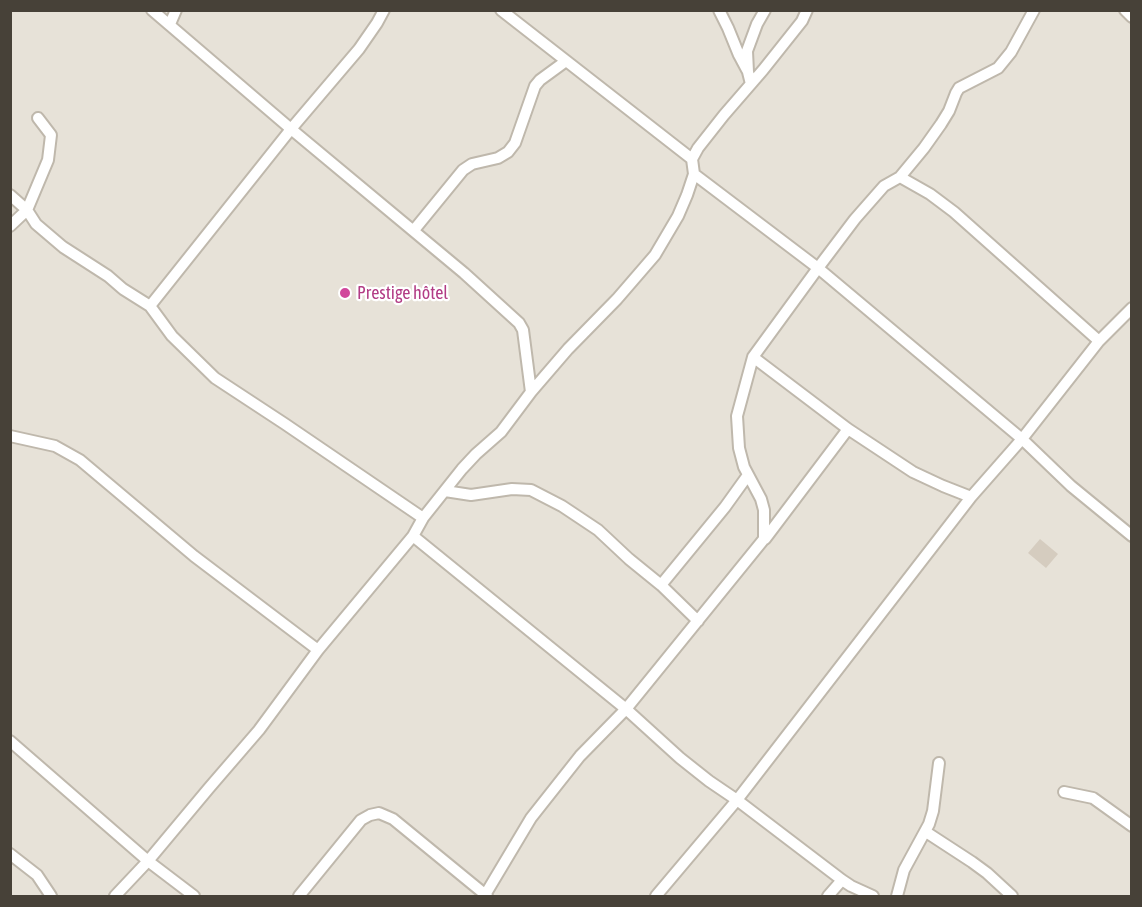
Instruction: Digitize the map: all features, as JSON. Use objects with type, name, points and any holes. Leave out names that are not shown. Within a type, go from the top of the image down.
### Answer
[{"type":"street","points":[[152,10],[414,230],[519,322],[523,330],[531,392]]},
{"type":"street","points":[[170,24],[176,10]]},
{"type":"street","points":[[150,306],[291,129],[359,49],[384,10]]},
{"type":"street","points":[[501,10],[692,159]]},
{"type":"street","points":[[719,10],[751,84]]},
{"type":"street","points":[[747,72],[747,51],[765,10]]},
{"type":"street","points":[[115,897],[259,730],[318,650],[413,536],[423,518],[445,491],[477,454],[501,432],[568,349],[617,299],[655,255],[678,216],[687,195],[693,174],[692,159],[706,136],[789,38],[807,10]]},
{"type":"street","points":[[764,539],[764,510],[739,448],[737,416],[753,357],[855,219],[884,186],[900,177],[924,148],[949,111],[959,88],[998,68],[1011,52],[1034,10]]},
{"type":"street","points":[[1125,10],[1131,17]]},
{"type":"street","points":[[414,230],[463,170],[472,164],[498,158],[508,152],[515,142],[535,86],[566,61]]},
{"type":"street","points":[[10,226],[27,210],[48,160],[51,135],[38,117]]},
{"type":"street","points":[[693,174],[818,268],[1022,439],[1071,486],[1131,536]]},
{"type":"street","points":[[900,177],[930,194],[954,212],[1099,341]]},
{"type":"street","points":[[10,195],[27,210],[36,224],[63,247],[108,276],[123,290],[150,306],[172,336],[215,378],[423,518]]},
{"type":"street","points":[[656,897],[737,800],[971,497],[1022,439],[1099,341],[1131,308]]},
{"type":"street","points":[[753,357],[848,429],[913,472],[971,497]]},
{"type":"street","points":[[299,897],[361,820],[379,813],[393,819],[486,896],[531,818],[580,756],[626,709],[698,621],[848,429]]},
{"type":"street","points":[[10,436],[55,446],[80,460],[194,556],[318,650]]},
{"type":"street","points":[[661,585],[725,507],[748,475]]},
{"type":"street","points":[[445,491],[471,495],[512,489],[531,490],[562,506],[598,530],[698,621]]},
{"type":"street","points":[[413,536],[626,709],[709,781],[842,880],[873,897]]},
{"type":"street","points":[[10,741],[148,861],[194,897]]},
{"type":"street","points":[[897,897],[904,870],[926,832],[933,811],[939,763]]},
{"type":"street","points":[[1064,792],[1093,798],[1131,826]]},
{"type":"street","points":[[926,832],[987,873],[1012,897]]},
{"type":"street","points":[[10,854],[37,875],[51,897]]},
{"type":"street","points":[[828,897],[842,880]]},
{"type":"shaded area","points":[[11,11],[1131,11],[1131,896],[11,896]]},
{"type":"building","points":[[1040,539],[1058,554],[1046,568],[1028,553]]},
{"type":"place","name":"Prestige hôtel","points":[[345,293]]}]
